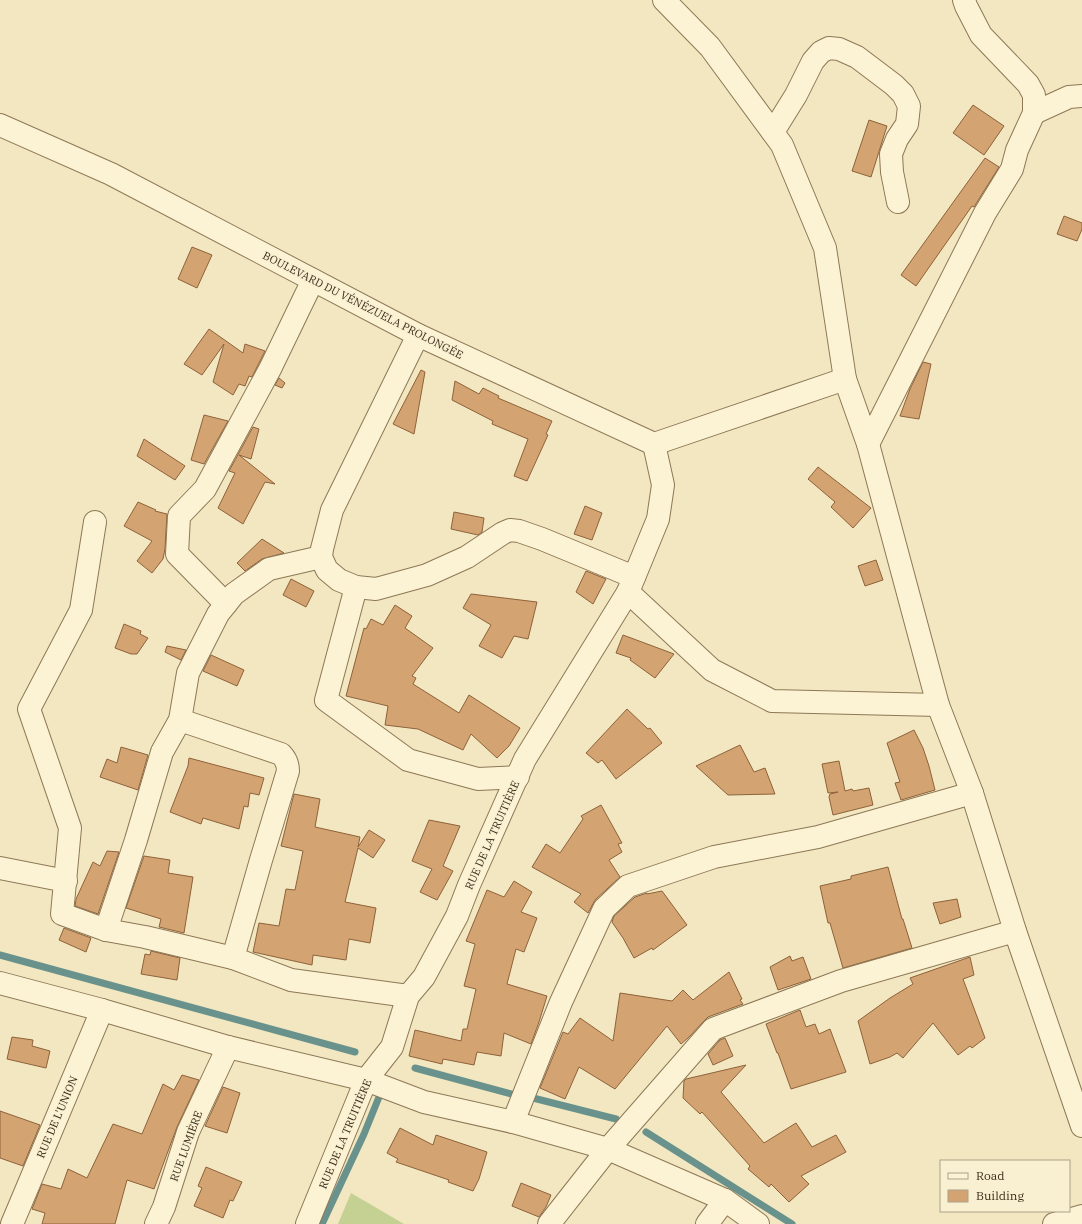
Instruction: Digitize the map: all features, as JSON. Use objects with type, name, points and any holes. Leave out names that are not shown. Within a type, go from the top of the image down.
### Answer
[{"type":"street","points":[[664,0],[710,47],[782,145],[825,248],[845,379],[868,444],[938,705],[972,794],[1015,931],[1082,1126]]},
{"type":"street","points":[[868,444],[985,213],[1012,169],[1018,150],[1034,113],[1034,95],[1028,84],[981,35],[964,0]]},
{"type":"street","points":[[773,132],[796,95],[812,61],[821,52],[829,48],[839,49],[857,57],[894,85],[903,94],[909,106],[907,124],[897,139],[891,154],[892,172],[898,202]]},
{"type":"street","points":[[1034,113],[1069,97],[1082,96]]},
{"type":"street","name":"BOULEVARD DU VÉNÉZUELA PROLONGÉE","points":[[0,125],[111,174],[418,336],[654,444]]},
{"type":"street","points":[[226,604],[177,554],[179,516],[205,490],[270,369],[313,280]]},
{"type":"street","points":[[418,336],[332,510],[321,557],[327,570],[338,580],[356,587],[376,589],[427,575],[467,557],[503,533],[510,530],[519,531],[542,539],[631,584],[712,670],[772,701],[938,705]]},
{"type":"street","points":[[654,444],[845,379]]},
{"type":"street","name":"RUE DE LA TRUITIÈRE","points":[[307,1224],[366,1080],[392,1047],[408,996],[424,977],[457,916],[469,885],[526,759],[631,584],[658,519],[663,485],[654,444]]},
{"type":"street","points":[[95,522],[81,610],[29,709],[70,828],[62,914],[106,930],[145,937],[233,958],[291,980],[408,996]]},
{"type":"street","points":[[106,930],[136,840],[162,752],[180,720],[188,673],[218,614],[234,594],[269,569],[321,557]]},
{"type":"street","points":[[356,587],[326,700],[408,760],[478,779],[518,776]]},
{"type":"street","points":[[180,720],[281,754],[286,759],[288,765],[288,771],[233,958]]},
{"type":"street","points":[[513,1122],[561,1002],[604,909],[628,886],[714,857],[818,837],[972,794]]},
{"type":"street","points":[[0,868],[66,881]]},
{"type":"street","points":[[549,1224],[608,1149],[713,1029],[841,981],[1015,931]]},
{"type":"street","points":[[0,983],[102,1010],[228,1047],[366,1080],[424,1102],[513,1122],[608,1149],[725,1200],[758,1224]]},
{"type":"street","name":"RUE DE L'UNION","points":[[12,1224],[102,1010]]},
{"type":"street","name":"RUE LUMIÈRE","points":[[156,1224],[164,1207],[188,1132],[228,1047]]},
{"type":"street","points":[[707,1224],[725,1200]]},
{"type":"street","points":[[1054,1224],[1082,1216]]},
{"type":"green space","points":[[351,1193],[404,1224],[338,1224]]},
{"type":"building","points":[[973,105],[1004,126],[984,155],[953,133]]},
{"type":"building","points":[[869,120],[887,126],[871,177],[852,171]]},
{"type":"building","points":[[985,158],[999,167],[974,207],[972,206],[916,286],[901,275]]},
{"type":"building","points":[[1064,216],[1082,223],[1082,229],[1077,241],[1057,234]]},
{"type":"building","points":[[192,247],[212,255],[197,288],[178,279]]},
{"type":"building","points":[[209,329],[243,353],[245,344],[265,351],[252,377],[249,376],[245,386],[239,384],[233,395],[213,382],[224,344],[202,375],[184,364]]},
{"type":"building","points":[[923,362],[931,364],[919,419],[900,416],[910,389]]},
{"type":"building","points":[[421,370],[425,372],[414,434],[393,424]]},
{"type":"building","points":[[279,378],[285,383],[282,388],[275,385]]},
{"type":"building","points":[[455,381],[479,394],[483,388],[499,396],[498,398],[552,421],[546,434],[548,435],[527,481],[514,476],[528,439],[492,424],[493,421],[452,400]]},
{"type":"building","points":[[204,415],[228,421],[204,464],[191,460]]},
{"type":"building","points":[[253,427],[259,429],[251,459],[239,455],[275,484],[265,482],[243,524],[218,508],[235,473],[229,471]]},
{"type":"building","points":[[144,439],[185,466],[175,480],[137,456]]},
{"type":"building","points":[[818,467],[871,508],[853,528],[831,507],[835,502],[808,479]]},
{"type":"building","points":[[138,502],[156,510],[155,511],[167,514],[163,559],[152,573],[137,561],[152,541],[124,526]]},
{"type":"building","points":[[585,506],[602,513],[592,540],[574,534]]},
{"type":"building","points":[[454,512],[484,518],[482,532],[478,535],[451,529]]},
{"type":"building","points":[[262,539],[284,553],[262,559],[245,571],[237,563]]},
{"type":"building","points":[[876,560],[883,580],[865,586],[858,566]]},
{"type":"building","points":[[586,571],[606,579],[593,604],[576,592]]},
{"type":"building","points":[[291,579],[314,591],[306,607],[283,595]]},
{"type":"building","points":[[471,594],[537,602],[528,639],[514,636],[502,658],[479,646],[491,625],[463,608]]},
{"type":"building","points":[[395,605],[412,616],[405,628],[433,648],[412,676],[416,678],[413,684],[459,713],[469,695],[520,728],[509,746],[497,758],[471,734],[463,750],[418,729],[385,725],[388,706],[346,696],[364,628],[366,629],[371,619],[383,625]]},
{"type":"building","points":[[124,624],[141,631],[140,634],[148,638],[137,654],[131,654],[115,648]]},
{"type":"building","points":[[623,635],[674,654],[655,678],[630,660],[631,658],[616,653]]},
{"type":"building","points":[[167,646],[186,650],[181,660],[165,652]]},
{"type":"building","points":[[211,655],[244,670],[237,686],[203,671]]},
{"type":"building","points":[[627,709],[648,729],[650,728],[662,743],[616,779],[602,760],[598,763],[586,753]]},
{"type":"building","points":[[914,730],[923,748],[935,790],[901,800],[895,783],[900,782],[887,743]]},
{"type":"building","points":[[740,745],[754,772],[765,768],[775,794],[728,795],[696,766]]},
{"type":"building","points":[[121,747],[148,755],[138,790],[100,777],[107,759],[117,763]]},
{"type":"building","points":[[189,758],[264,778],[259,795],[250,793],[248,807],[244,806],[239,829],[203,818],[201,824],[170,812],[188,766]]},
{"type":"building","points":[[839,761],[845,791],[869,788],[873,805],[833,815],[829,797],[830,794],[838,792],[828,793],[822,764]]},
{"type":"building","points":[[294,794],[320,799],[315,827],[360,837],[358,847],[369,830],[385,840],[373,858],[358,848],[345,902],[376,908],[370,943],[349,939],[346,960],[313,955],[312,965],[253,952],[259,923],[279,926],[286,889],[295,890],[303,851],[281,846]]},
{"type":"building","points":[[601,805],[622,843],[618,844],[622,852],[609,860],[620,877],[595,900],[588,913],[574,902],[581,894],[532,867],[546,844],[560,853],[583,819],[581,816]]},
{"type":"building","points":[[429,820],[460,826],[443,866],[453,871],[437,900],[420,892],[432,869],[412,861]]},
{"type":"building","points":[[107,851],[119,852],[98,914],[75,906],[76,899],[93,862],[100,866]]},
{"type":"building","points":[[144,856],[170,860],[168,873],[193,877],[184,933],[159,927],[161,919],[126,908]]},
{"type":"building","points":[[888,867],[902,919],[912,948],[843,968],[830,923],[828,923],[820,886],[851,879],[851,876]]},
{"type":"building","points":[[514,881],[532,892],[521,912],[537,918],[524,952],[516,949],[507,984],[547,996],[531,1044],[504,1033],[501,1056],[477,1052],[474,1065],[443,1059],[442,1064],[409,1056],[415,1030],[461,1041],[463,1029],[467,1029],[476,989],[464,986],[475,944],[466,941],[487,890],[504,897]]},
{"type":"building","points":[[662,891],[687,925],[653,950],[652,948],[634,958],[612,922],[614,916],[635,897],[647,893]]},
{"type":"building","points":[[957,899],[961,917],[940,924],[933,903]]},
{"type":"building","points":[[64,928],[91,938],[86,952],[59,940]]},
{"type":"building","points":[[151,951],[180,958],[177,980],[141,974],[145,954],[150,955]]},
{"type":"building","points":[[790,956],[792,961],[803,957],[811,979],[778,990],[770,967]]},
{"type":"building","points":[[970,957],[974,975],[963,979],[985,1038],[972,1048],[970,1046],[958,1055],[933,1023],[903,1058],[897,1053],[870,1064],[858,1021],[890,998],[913,984],[910,978]]},
{"type":"building","points":[[729,972],[743,1004],[708,1017],[681,1044],[667,1026],[615,1089],[579,1067],[565,1099],[540,1088],[563,1032],[568,1034],[580,1018],[613,1041],[620,993],[672,1001],[683,990],[693,1000]]},
{"type":"building","points":[[800,1010],[806,1027],[815,1024],[819,1034],[830,1029],[846,1072],[791,1089],[766,1024]]},
{"type":"building","points":[[12,1037],[33,1040],[32,1046],[50,1051],[46,1068],[7,1059]]},
{"type":"building","points":[[725,1038],[733,1056],[713,1065],[708,1054],[720,1040]]},
{"type":"building","points":[[746,1065],[721,1092],[764,1143],[796,1123],[812,1147],[836,1135],[846,1152],[801,1176],[809,1184],[789,1202],[771,1184],[769,1187],[748,1169],[750,1166],[702,1112],[700,1114],[683,1098],[684,1081],[686,1079]]},
{"type":"building","points":[[182,1075],[199,1080],[177,1127],[154,1189],[127,1180],[115,1224],[42,1224],[45,1213],[32,1209],[42,1184],[61,1189],[68,1169],[87,1178],[113,1124],[142,1134],[163,1084],[174,1090]]},
{"type":"building","points":[[223,1087],[240,1093],[227,1133],[205,1126]]},
{"type":"building","points":[[0,1111],[40,1125],[23,1166],[0,1158]]},
{"type":"building","points":[[400,1128],[433,1145],[436,1135],[487,1152],[479,1179],[473,1191],[448,1182],[449,1180],[396,1162],[398,1159],[387,1153]]},
{"type":"building","points":[[206,1167],[242,1182],[233,1201],[230,1200],[223,1218],[194,1206],[202,1188],[198,1186]]},
{"type":"building","points":[[521,1183],[551,1195],[546,1207],[539,1217],[512,1206]]},
{"type":"waterway","points":[[0,955],[355,1052]]},
{"type":"waterway","points":[[415,1068],[515,1095]]},
{"type":"waterway","points":[[322,1224],[364,1134],[379,1097]]},
{"type":"waterway","points":[[533,1098],[616,1119]]},
{"type":"waterway","points":[[646,1132],[792,1224]]}]
